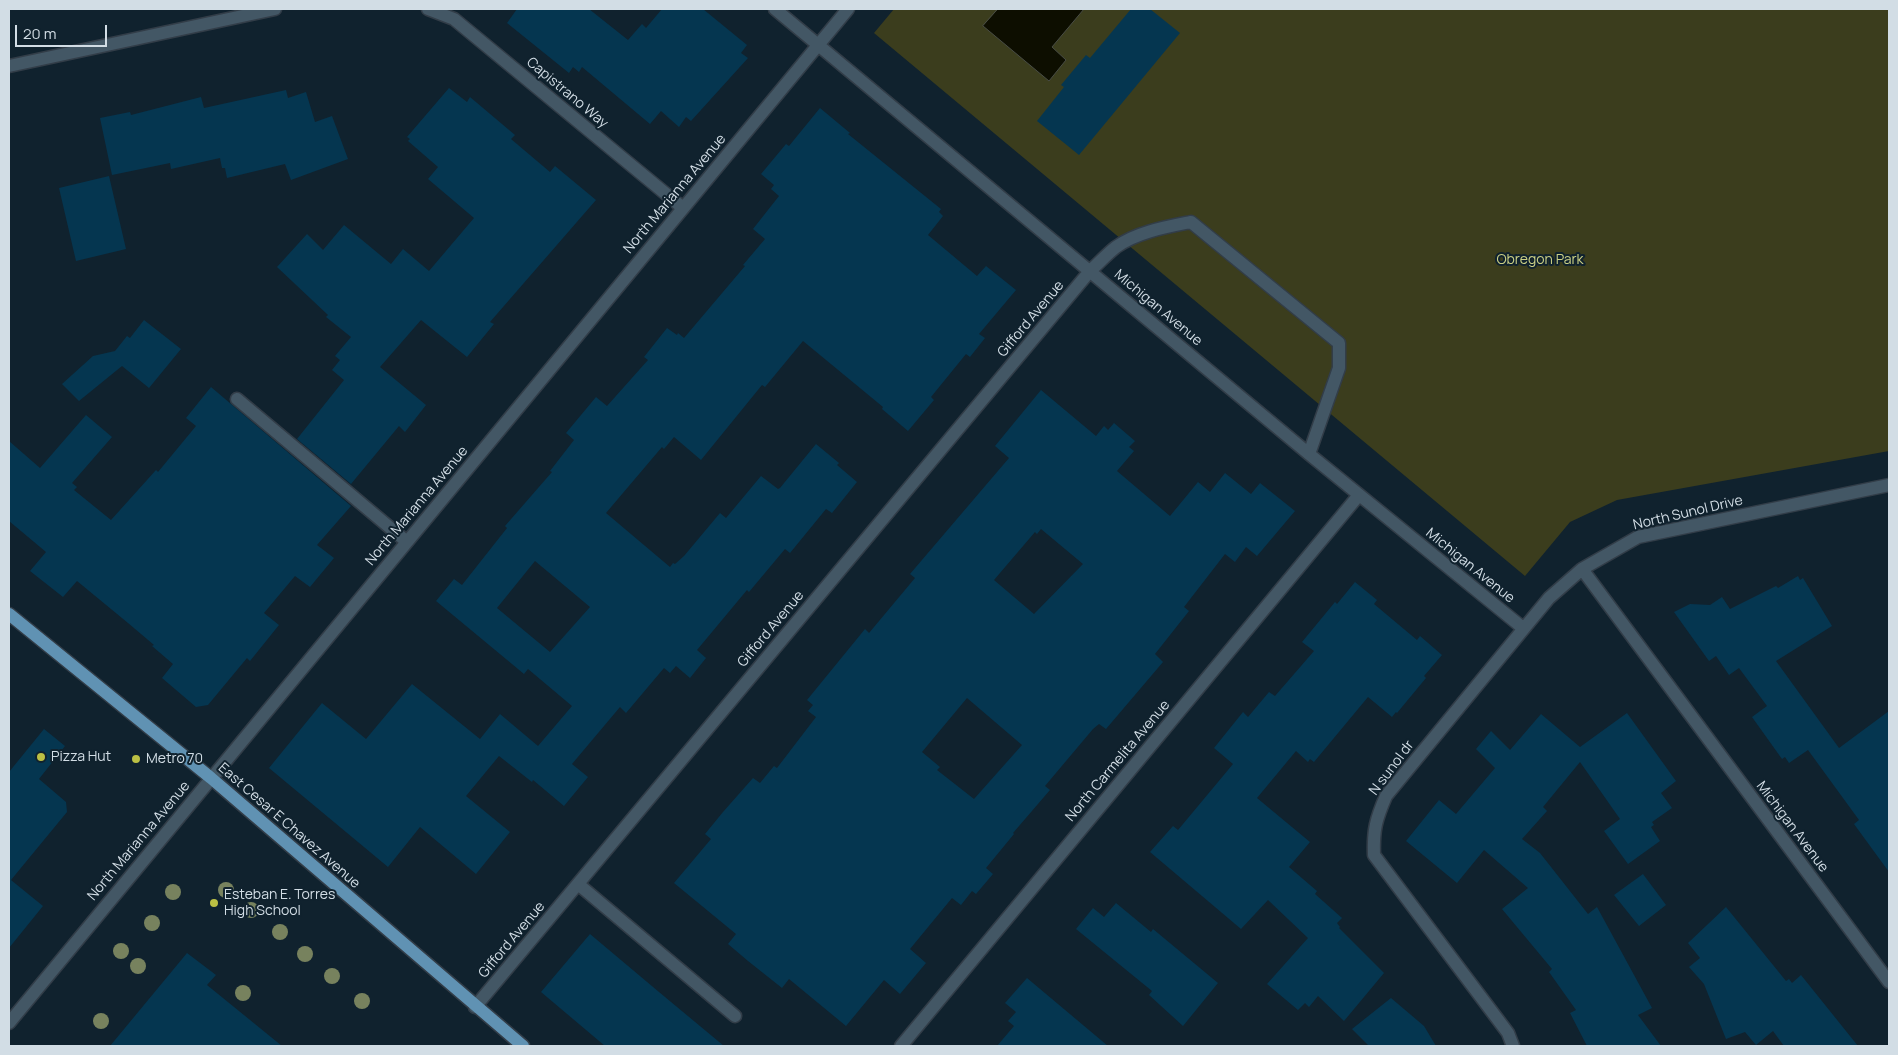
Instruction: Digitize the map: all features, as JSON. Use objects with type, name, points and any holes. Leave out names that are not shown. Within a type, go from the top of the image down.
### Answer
[{"type":"main road","name":"East Cesar E Chavez Avenue","points":[[9,614],[211,778],[523,1046]]},
{"type":"street","points":[[9,66],[274,9]]},
{"type":"street","name":"Capistrano Way","points":[[428,9],[454,19],[683,208]]},
{"type":"street","name":"Michigan Avenue","points":[[775,9],[1309,454],[1523,628]]},
{"type":"street","name":"North Marianna Avenue","points":[[9,1023],[848,9]]},
{"type":"street","name":"Gifford Avenue","points":[[476,1007],[1090,271],[1117,246],[1163,227],[1191,222],[1339,343],[1339,368],[1309,454]]},
{"type":"street","points":[[236,399],[407,542]]},
{"type":"street","name":"North Sunol Drive","points":[[1523,628],[1549,598],[1582,569],[1638,537],[1889,485]]},
{"type":"street","name":"North Carmelita Avenue","points":[[901,1046],[1359,495]]},
{"type":"street","name":"Michigan Avenue","points":[[1582,569],[1889,982]]},
{"type":"street","name":"N sunol dr","points":[[1513,1046],[1508,1033],[1374,855],[1373,835],[1378,814],[1386,796],[1523,628]]},
{"type":"street","points":[[578,884],[736,1016]]},
{"type":"green space","name":"Obregon Park","points":[[894,9],[1889,9],[1889,451],[1617,500],[1570,522],[1525,576],[874,33]]},
{"type":"shaded area","points":[[998,9],[1084,9],[1052,47],[1066,60],[1049,81],[983,26]]},
{"type":"building","points":[[517,9],[589,9],[628,40],[642,24],[646,28],[662,9],[703,9],[747,45],[741,53],[748,58],[691,121],[686,117],[679,127],[661,111],[650,124],[582,67],[579,72],[573,67],[569,73],[507,23]]},
{"type":"building","points":[[1131,9],[1150,9],[1180,33],[1079,155],[1037,121],[1064,87],[1061,85],[1086,55],[1090,58]]},
{"type":"building","points":[[449,88],[467,102],[470,97],[515,135],[511,139],[550,172],[555,166],[596,200],[490,322],[494,324],[467,357],[421,320],[380,367],[426,405],[405,432],[399,426],[351,484],[297,439],[344,380],[332,370],[340,360],[335,356],[351,337],[326,317],[328,315],[277,267],[307,234],[323,250],[344,225],[391,264],[403,249],[429,271],[474,218],[428,179],[438,167],[408,141],[410,139],[407,137]]},
{"type":"building","points":[[286,90],[288,98],[306,92],[315,122],[332,116],[348,159],[291,180],[285,164],[227,178],[220,158],[171,169],[170,163],[112,175],[100,118],[130,112],[131,115],[201,97],[204,108]]},
{"type":"building","points":[[820,108],[850,133],[848,134],[941,209],[939,212],[943,216],[928,235],[977,276],[986,266],[1016,290],[979,334],[985,338],[970,357],[966,354],[931,397],[934,400],[908,431],[882,409],[883,407],[803,341],[765,387],[762,385],[701,460],[674,437],[664,449],[662,447],[606,513],[670,567],[684,556],[720,513],[726,518],[761,476],[778,489],[780,488],[816,444],[839,463],[837,465],[857,482],[832,513],[826,509],[790,553],[785,549],[749,592],[747,590],[697,650],[706,658],[690,678],[676,666],[670,673],[664,668],[626,713],[620,707],[572,764],[588,777],[564,806],[533,780],[532,782],[499,756],[466,796],[510,832],[476,874],[420,827],[388,867],[269,768],[322,703],[366,739],[412,684],[480,739],[500,714],[538,746],[572,706],[528,669],[524,674],[436,601],[454,579],[462,585],[507,528],[505,526],[552,472],[550,471],[574,440],[566,433],[596,397],[607,406],[648,360],[644,357],[667,328],[684,338],[745,266],[743,265],[765,239],[753,229],[779,196],[771,189],[774,185],[761,174],[786,144],[789,146]],"holes":[[[535,561],[590,607],[550,652],[497,608]]]},
{"type":"building","points":[[109,176],[126,249],[76,261],[59,188]]},
{"type":"building","points":[[144,320],[181,349],[149,388],[122,366],[79,401],[62,384],[93,356],[115,351],[127,336],[130,338]]},
{"type":"building","points":[[211,387],[351,506],[317,545],[334,558],[310,587],[295,576],[264,613],[279,625],[250,661],[247,658],[208,705],[196,707],[162,678],[173,664],[152,646],[154,645],[77,581],[63,597],[30,571],[46,552],[9,521],[9,441],[40,468],[86,415],[112,437],[72,483],[77,487],[74,490],[111,520],[156,470],[158,472],[196,426],[186,418]]},
{"type":"building","points":[[1041,390],[1096,436],[1104,426],[1108,430],[1114,423],[1135,441],[1129,447],[1134,451],[1117,471],[1170,516],[1198,482],[1210,492],[1225,473],[1251,494],[1260,483],[1295,511],[1257,556],[1246,547],[1235,562],[1225,554],[1184,607],[1189,611],[1155,654],[1163,662],[1106,729],[1099,724],[1093,729],[1045,786],[1050,790],[986,868],[993,874],[976,894],[972,891],[961,905],[952,898],[910,949],[926,963],[900,994],[884,980],[846,1026],[789,979],[782,988],[748,961],[728,944],[736,934],[674,883],[711,839],[705,834],[753,778],[760,783],[774,766],[777,768],[816,717],[808,711],[813,705],[807,700],[865,629],[869,633],[915,578],[910,574],[1009,458],[995,446]],"holes":[[[1041,529],[1083,564],[1034,614],[994,580],[1035,532],[1037,534]],[[967,698],[1022,745],[974,799],[937,770],[940,767],[922,752]]]},
{"type":"building","points":[[1798,576],[1800,580],[1803,578],[1832,626],[1776,661],[1839,748],[1889,711],[1889,872],[1854,824],[1859,820],[1808,750],[1789,763],[1785,757],[1782,759],[1752,717],[1767,706],[1739,668],[1729,675],[1716,656],[1709,661],[1674,612],[1690,604],[1710,605],[1722,597],[1730,609],[1776,586],[1778,588]]},
{"type":"building","points":[[1355,582],[1377,600],[1374,604],[1417,640],[1420,636],[1442,655],[1424,676],[1426,678],[1392,717],[1368,697],[1314,762],[1310,759],[1308,762],[1296,751],[1257,798],[1310,842],[1289,867],[1317,891],[1315,894],[1342,918],[1337,923],[1339,928],[1384,973],[1344,1021],[1318,996],[1309,1007],[1305,1003],[1298,1010],[1267,984],[1308,938],[1268,900],[1241,929],[1150,852],[1173,826],[1178,830],[1233,764],[1214,748],[1243,712],[1248,717],[1269,692],[1275,696],[1314,651],[1302,642],[1335,602],[1337,604]]},
{"type":"building","points":[[1627,713],[1676,781],[1661,793],[1672,808],[1652,822],[1654,825],[1651,827],[1660,841],[1628,864],[1604,831],[1620,819],[1580,762],[1543,807],[1547,811],[1522,839],[1540,853],[1588,914],[1597,907],[1652,1008],[1638,1015],[1661,1046],[1587,1046],[1570,1013],[1576,1010],[1549,972],[1552,969],[1502,909],[1528,888],[1484,850],[1457,883],[1406,841],[1439,800],[1456,814],[1495,768],[1476,749],[1491,731],[1510,750],[1541,714],[1580,747]]},
{"type":"building","points":[[44,729],[65,746],[39,779],[66,802],[67,812],[11,880],[43,906],[9,948],[9,772]]},
{"type":"building","points":[[1643,874],[1666,905],[1639,926],[1614,895]]},
{"type":"building","points":[[1116,903],[1151,932],[1153,929],[1218,983],[1183,1026],[1149,995],[1152,991],[1076,929],[1093,908],[1104,917]]},
{"type":"building","points":[[1726,907],[1786,981],[1789,979],[1792,983],[1801,975],[1858,1046],[1784,1046],[1773,1031],[1756,1045],[1745,1032],[1726,1039],[1704,984],[1689,967],[1700,958],[1688,943]]},
{"type":"building","points":[[590,934],[724,1046],[605,1046],[541,992]]},
{"type":"building","points":[[187,953],[216,975],[207,985],[282,1046],[110,1046]]},
{"type":"building","points":[[1027,978],[1108,1046],[997,1046],[1014,1026],[1008,1021],[1016,1012],[1005,1003]]},
{"type":"building","points":[[1391,998],[1424,1026],[1436,1046],[1369,1046],[1352,1029]]},
{"type":"place","name":"Pizza Hut","points":[[41,757]]},
{"type":"place","name":"Metro 70","points":[[136,759]]},
{"type":"place","name":"Esteban E. Torres High School","points":[[214,903]]}]
